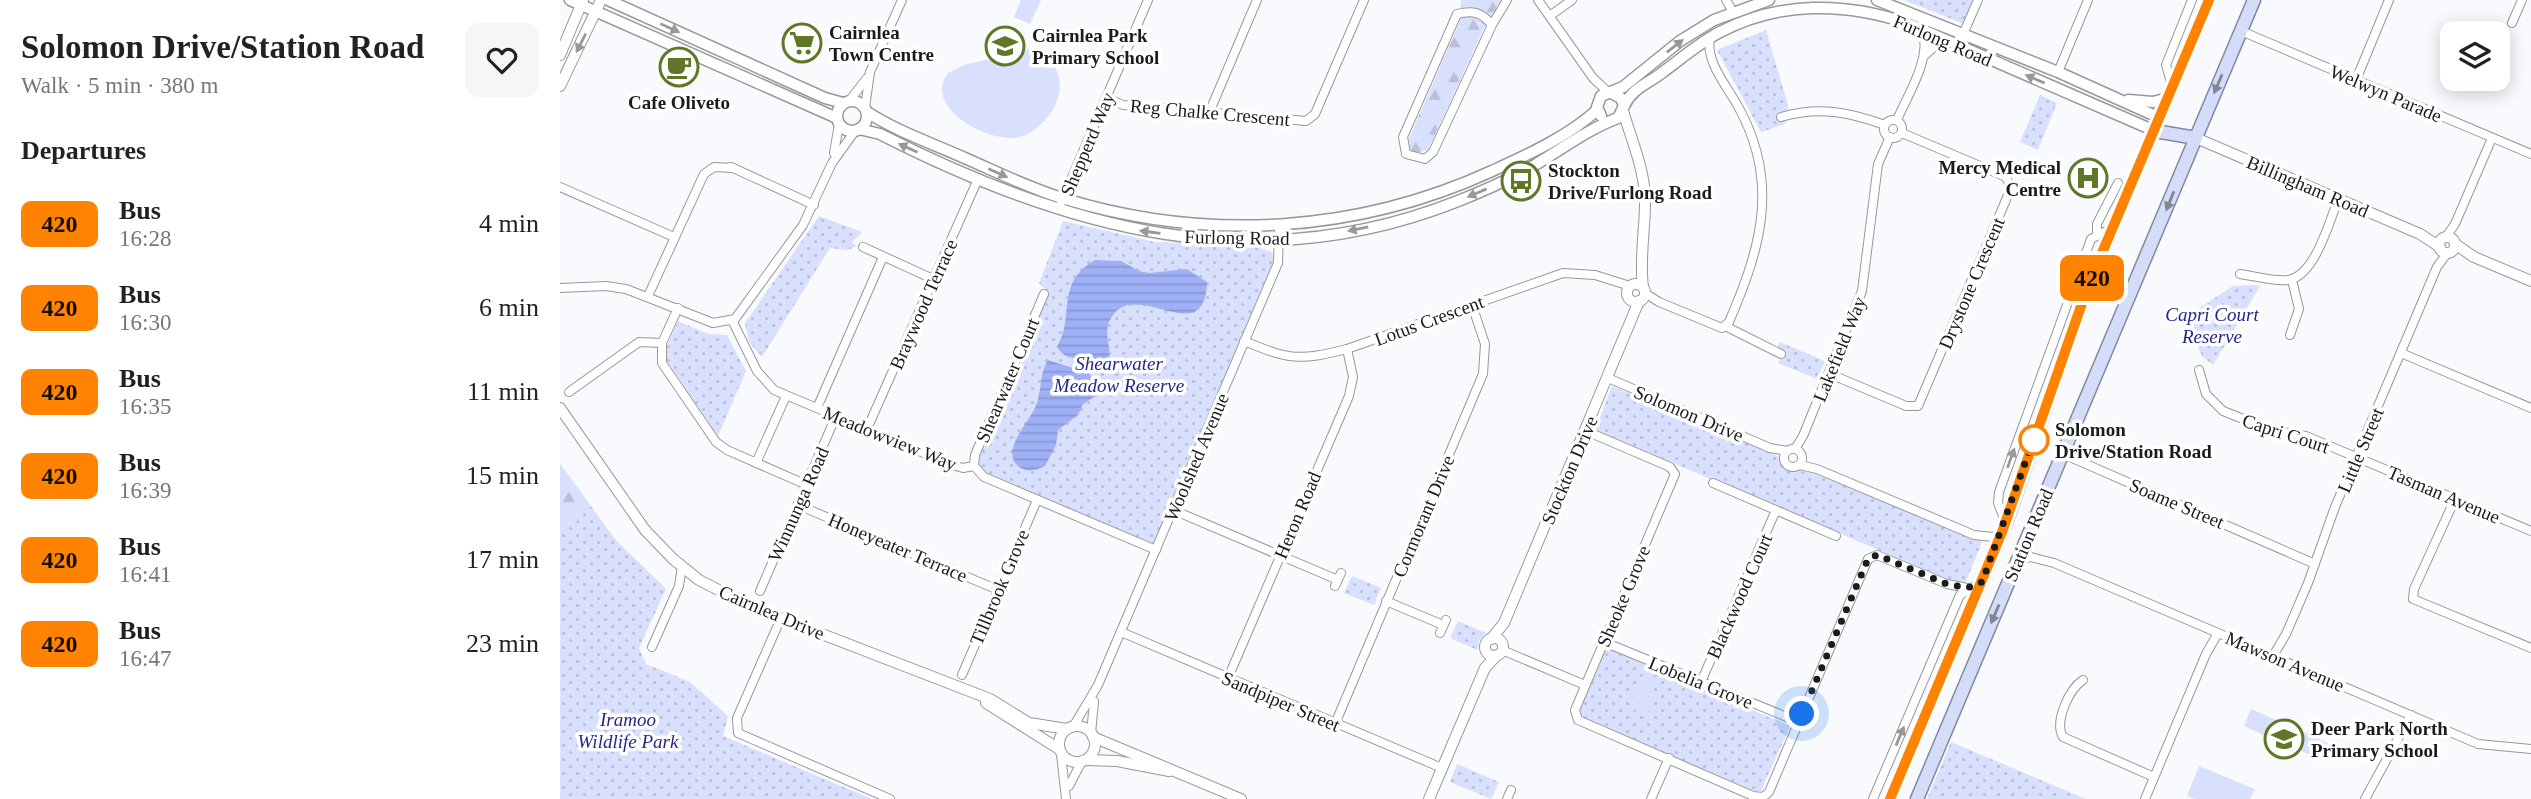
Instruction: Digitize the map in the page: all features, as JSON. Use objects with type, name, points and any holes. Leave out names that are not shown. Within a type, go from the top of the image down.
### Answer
[{"type":"main road","points":[[578,2],[765,85],[838,121],[846,130],[857,130],[866,122],[866,110],[859,102],[846,102],[759,68],[608,0]]},
{"type":"main road","name":"Furlong Road","points":[[866,110],[900,129],[1063,199],[1139,218],[1179,224],[1279,226],[1374,212],[1440,193],[1505,165],[1578,126],[1605,99],[1693,33],[1733,12],[1769,0]]},
{"type":"main road","name":"Furlong Road","points":[[1877,0],[1964,33],[2115,97],[2158,124]]},
{"type":"main road","name":"Station Road","points":[[1890,799],[2004,528],[2065,348],[2209,0]]},
{"type":"main road","name":"Station Road","points":[[1916,799],[2254,0]]},
{"type":"main road","name":"Furlong Road","points":[[857,130],[880,134],[978,179],[1058,211],[1146,232],[1192,238],[1280,239],[1351,230],[1455,202],[1530,167],[1612,120],[1623,108],[1633,90],[1710,37],[1738,23],[1778,11],[1821,7],[1867,12],[1923,31],[2158,124]]},
{"type":"main road","points":[[1733,12],[1738,23]]},
{"type":"main road","points":[[759,68],[758,76],[765,85]]},
{"type":"main road","points":[[2115,97],[2152,102],[2170,92]]},
{"type":"main road","points":[[1612,120],[1602,117],[1605,99],[1620,98],[1623,108]]},
{"type":"main road","points":[[838,121],[846,102]]},
{"type":"main road","points":[[2158,124],[2196,138]]},
{"type":"street","points":[[560,86],[601,0]]},
{"type":"street","points":[[846,102],[870,72],[902,0]]},
{"type":"street","name":"Shepperd Way","points":[[1058,211],[1148,0]]},
{"type":"street","points":[[1209,113],[1258,0]]},
{"type":"street","name":"Reg Chalke Crescent","points":[[1106,98],[1123,105],[1306,121],[1315,114],[1364,0]]},
{"type":"street","points":[[1492,25],[1484,15],[1471,10],[1457,14],[1403,137],[1406,154],[1425,159],[1433,152],[1492,25],[1507,0]]},
{"type":"street","points":[[1538,0],[1551,15],[1605,99]]},
{"type":"street","points":[[1551,15],[1572,0]]},
{"type":"street","points":[[1726,0],[1733,12]]},
{"type":"street","points":[[1958,45],[1978,0]]},
{"type":"street","points":[[2058,72],[2088,0]]},
{"type":"street","points":[[2170,92],[2166,65],[2192,0]]},
{"type":"street","points":[[2356,80],[2389,0]]},
{"type":"street","points":[[2512,23],[2522,0]]},
{"type":"street","points":[[560,55],[578,2]]},
{"type":"street","points":[[1897,120],[1923,58],[1926,46],[1923,31]]},
{"type":"street","name":"Welwyn Parade","points":[[2241,32],[2531,155]]},
{"type":"street","points":[[1710,37],[1710,58]]},
{"type":"street","points":[[1923,58],[1943,39]]},
{"type":"street","points":[[1690,51],[1703,52],[1710,58],[1742,113],[1762,183],[1762,223],[1756,256],[1726,326]]},
{"type":"street","points":[[866,110],[870,72]]},
{"type":"street","points":[[1623,108],[1641,169],[1645,195],[1641,268],[1636,293],[1719,327],[1726,326],[1781,354]]},
{"type":"street","points":[[1781,117],[1830,110],[1852,113],[1885,125],[1890,137],[1902,133],[1902,126],[1897,120]]},
{"type":"street","points":[[1612,120],[1631,138]]},
{"type":"street","points":[[1885,125],[1889,121],[1897,120]]},
{"type":"street","points":[[561,289],[606,286],[648,296],[713,323],[732,320],[742,312],[814,205],[831,163],[838,121]]},
{"type":"street","points":[[831,163],[857,130]]},
{"type":"street","name":"Drystone Crescent","points":[[1830,374],[1906,407],[1918,406],[2011,188],[2011,181],[2003,175],[1902,133]]},
{"type":"street","name":"Lakefield Way","points":[[1794,456],[1863,291],[1878,164],[1890,137]]},
{"type":"street","name":"Billingham Road","points":[[2196,138],[2531,281]]},
{"type":"street","name":"Little Street","points":[[2276,657],[2492,138]]},
{"type":"street","points":[[648,296],[696,187],[704,174],[715,167],[733,169],[814,205]]},
{"type":"street","name":"Braywood Terrace","points":[[867,429],[978,179]]},
{"type":"street","points":[[2097,233],[2097,224],[2118,183]]},
{"type":"street","points":[[560,187],[674,237]]},
{"type":"street","points":[[2240,274],[2292,279],[2304,273],[2312,262],[2339,200]]},
{"type":"street","name":"Woolshed Avenue","points":[[1092,736],[1092,705],[1098,685],[1278,263],[1279,226]]},
{"type":"street","points":[[2004,528],[1998,503],[1999,492],[2063,309],[2088,245],[2097,233],[2113,228]]},
{"type":"street","points":[[863,247],[933,279]]},
{"type":"street","points":[[817,408],[883,257]]},
{"type":"street","name":"Lotus Crescent","points":[[1244,341],[1293,359],[1314,358],[1347,349],[1563,273],[1595,275],[1636,293]]},
{"type":"street","points":[[2290,335],[2299,313],[2292,279]]},
{"type":"street","name":"Stockton Drive","points":[[1500,650],[1504,623],[1608,378],[1631,316],[1636,293]]},
{"type":"street","name":"Shearwater Court","points":[[974,466],[975,455],[1044,294]]},
{"type":"street","name":"Cormorant Drive","points":[[1335,724],[1483,374],[1485,344],[1472,304]]},
{"type":"street","points":[[678,308],[662,343],[662,363],[716,442],[807,485]]},
{"type":"street","name":"Meadowview Way","points":[[732,320],[757,372],[774,390],[951,466],[974,466],[984,477],[1156,550]]},
{"type":"street","points":[[569,392],[639,342],[662,343]]},
{"type":"street","name":"Heron Road","points":[[1228,678],[1349,396],[1353,377],[1347,349]]},
{"type":"street","points":[[2401,353],[2531,408]]},
{"type":"street","name":"Capri Court","points":[[2199,370],[2206,394],[2223,411],[2271,430],[2299,434],[2357,457]]},
{"type":"street","name":"Solomon Drive","points":[[1608,378],[1975,535],[1993,537],[2004,528]]},
{"type":"street","points":[[756,463],[786,396]]},
{"type":"street","name":"Cairnlea Drive","points":[[560,408],[645,530],[699,580],[781,618],[1002,705],[1029,723],[1070,728]]},
{"type":"street","name":"Winnunga Road","points":[[760,591],[836,416]]},
{"type":"street","name":"Sheoke Grove","points":[[1586,431],[1670,467],[1675,474],[1575,710],[1578,720],[1669,758]]},
{"type":"street","name":"Soame Street","points":[[2063,454],[2316,561]]},
{"type":"street","name":"Tasman Avenue","points":[[2357,457],[2531,531]]},
{"type":"street","name":"Blackwood Court","points":[[1713,483],[1836,536]]},
{"type":"street","points":[[2453,498],[2409,600],[2531,648]]},
{"type":"street","name":"Tillbrook Grove","points":[[962,675],[1037,499]]},
{"type":"street","name":"Honeyeater Terrace","points":[[798,505],[998,590]]},
{"type":"street","points":[[1173,510],[1338,580]]},
{"type":"street","name":"Blackwood Court","points":[[1701,682],[1776,510]]},
{"type":"street","points":[[1975,535],[1984,543],[1991,560]]},
{"type":"street","name":"Mawson Avenue","points":[[2026,540],[2031,549],[2042,558],[2478,744],[2531,749]]},
{"type":"street","points":[[1651,799],[1669,758],[1753,796],[1763,797],[1769,792],[1868,559],[1877,555],[1947,584],[1967,588]]},
{"type":"street","name":"Mawson Avenue","points":[[2018,560],[2042,558]]},
{"type":"street","points":[[652,647],[679,586],[682,566]]},
{"type":"street","points":[[679,586],[699,580]]},
{"type":"street","points":[[1873,799],[1957,601],[1967,588],[1982,582]]},
{"type":"street","points":[[1947,584],[1957,594],[1957,601]]},
{"type":"street","points":[[1386,601],[1443,626]]},
{"type":"street","points":[[781,618],[737,718],[738,733],[890,799]]},
{"type":"street","name":"Stockton Drive","points":[[1486,651],[1486,644],[1504,623]]},
{"type":"street","name":"Sandpiper Street","points":[[1121,632],[1443,768]]},
{"type":"street","points":[[2158,799],[2146,797],[2215,632]]},
{"type":"street","points":[[1491,639],[1497,639],[1500,650]]},
{"type":"street","name":"Lobelia Grove","points":[[1604,642],[1798,722]]},
{"type":"street","points":[[1429,799],[1485,668],[1500,650]]},
{"type":"street","points":[[1485,668],[1486,651],[1500,650],[1585,685]]},
{"type":"street","points":[[2083,680],[2075,687],[2060,722],[2063,737],[2154,777]]},
{"type":"street","name":"Woolshed Avenue","points":[[1070,728],[1098,685]]},
{"type":"street","name":"Cairnlea Drive","points":[[974,695],[1060,752]]},
{"type":"street","points":[[2365,799],[2407,713]]},
{"type":"street","points":[[1066,797],[1060,738],[1070,728],[1084,728],[1092,736],[1241,799]]},
{"type":"street","points":[[1066,797],[1073,774],[1094,747],[1092,736]]},
{"type":"street","points":[[1060,752],[1070,761],[1117,761],[1176,772]]},
{"type":"green space","points":[[1021,0],[1041,0],[1030,24],[1014,17]]},
{"type":"green space","points":[[1461,0],[1501,0],[1483,30],[1428,150],[1414,153],[1410,150],[1408,141],[1460,21]]},
{"type":"green space","points":[[1904,0],[1974,0],[1964,24]]},
{"type":"green space","points":[[1766,30],[1788,105],[1785,124],[1761,132],[1717,50]]},
{"type":"green space","points":[[1031,49],[1050,59],[1060,83],[1055,106],[1037,128],[1020,137],[993,135],[963,122],[952,111],[944,99],[942,86],[948,73],[964,65]]},
{"type":"green space","points":[[2040,95],[2057,103],[2038,150],[2020,142]]},
{"type":"green space","points":[[819,216],[862,232],[852,242],[857,246],[848,250],[830,248],[762,357],[749,342],[745,323]]},
{"type":"green space","name":"Shearwater Meadow Reserve","points":[[1063,221],[1155,242],[1249,245],[1272,252],[1274,260],[1153,544],[985,473],[978,466],[977,457],[1048,292],[1039,283]]},
{"type":"green space","name":"Capri Court Reserve","points":[[2233,286],[2260,286],[2213,365],[2202,356],[2185,317]]},
{"type":"green space","points":[[678,321],[708,334],[727,335],[746,371],[718,436],[666,359],[666,348]]},
{"type":"green space","points":[[1780,342],[1825,361],[1817,379],[1778,363],[1783,351],[1777,348]]},
{"type":"green space","points":[[1612,386],[1982,542],[1964,586],[1595,430]]},
{"type":"green space","name":"Iramoo Wildlife Park","points":[[560,464],[615,539],[666,589],[639,648],[646,664],[690,682],[728,716],[723,736],[872,799],[560,799]]},
{"type":"green space","points":[[560,464],[589,503],[578,520],[570,526],[560,528]]},
{"type":"green space","points":[[1352,576],[1381,588],[1374,605],[1344,593]]},
{"type":"green space","points":[[1458,621],[1486,633],[1479,640],[1478,650],[1450,638]]},
{"type":"green space","points":[[1607,648],[1790,726],[1761,791],[1753,791],[1581,717],[1579,710]]},
{"type":"green space","points":[[1638,676],[1656,679],[1649,713],[1631,709]]},
{"type":"green space","points":[[2251,709],[2285,724],[2277,741],[2244,726]]},
{"type":"green space","points":[[2295,728],[2328,743],[2321,760],[2288,745]]},
{"type":"green space","points":[[1951,742],[2086,799],[1927,799]]},
{"type":"green space","points":[[1457,764],[1499,782],[1491,799],[1450,782]]},
{"type":"green space","points":[[2199,766],[2255,789],[2250,799],[2195,799],[2187,796]]},
{"type":"water","points":[[1095,260],[1121,261],[1139,271],[1149,273],[1187,269],[1207,282],[1203,303],[1194,312],[1181,313],[1133,304],[1119,309],[1109,322],[1109,358],[1102,363],[1066,356],[1057,347],[1065,323],[1070,290],[1082,269]]},
{"type":"water","points":[[1048,360],[1088,373],[1096,381],[1097,390],[1094,397],[1083,404],[1078,415],[1058,430],[1056,445],[1045,466],[1026,470],[1019,467],[1012,453],[1018,435],[1037,403],[1043,371]]},
{"type":"bus line","name":"420","points":[[1890,799],[2002,532],[2088,286],[2209,0]]},
{"type":"place","name":"Cairnlea Town Centre","points":[[802,43]]},
{"type":"place","name":"Cairnlea Park Primary School","points":[[1005,46]]},
{"type":"place","name":"Cafe Oliveto","points":[[679,67]]},
{"type":"place","name":"Mercy Medical Centre","points":[[2088,178]]},
{"type":"place","name":"Stockton Drive/Furlong Road","points":[[1521,181]]},
{"type":"place","name":"Solomon Drive/Station Road","points":[[2034,440]]},
{"type":"place","name":"Deer Park North Primary School","points":[[2284,739]]},
{"type":"route","points":[[1802,714],[1868,559],[1877,555],[1947,584],[1967,588],[1982,582],[2006,523],[2036,433],[2034,440]]}]
